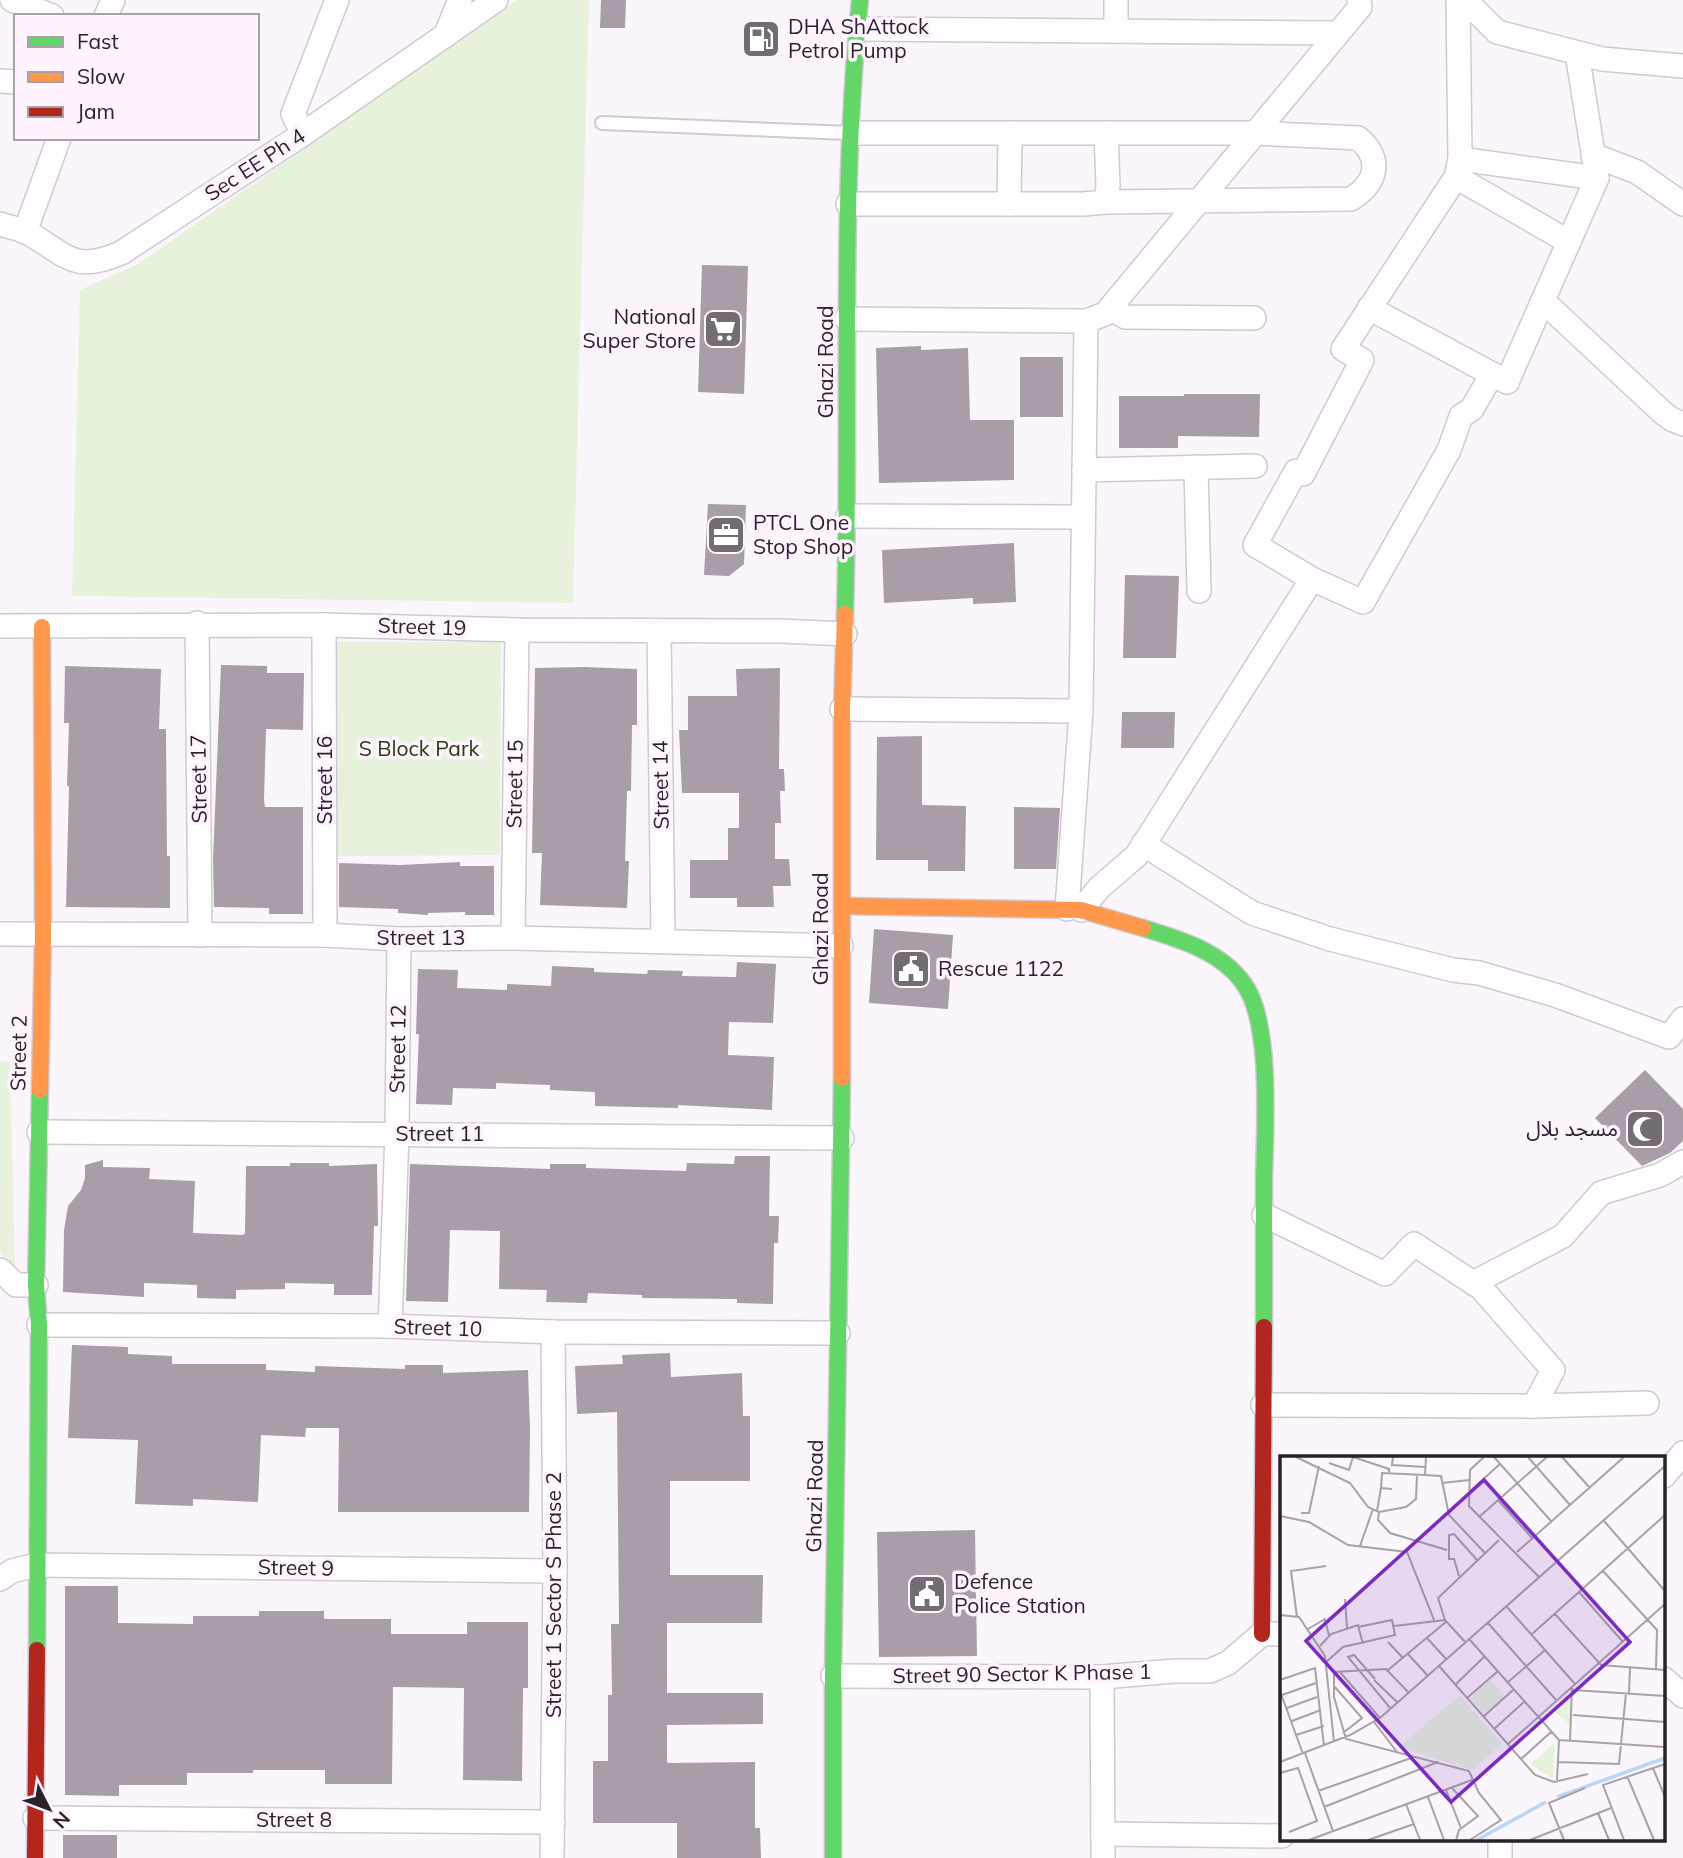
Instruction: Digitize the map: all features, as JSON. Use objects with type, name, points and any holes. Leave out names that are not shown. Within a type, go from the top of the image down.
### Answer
[{"type":"street","points":[[12,0],[47,14]]},
{"type":"street","points":[[303,134],[293,114],[337,0]]},
{"type":"street","points":[[444,37],[460,0]]},
{"type":"street","name":"Sec EE Ph 4","points":[[0,224],[25,232],[72,260],[87,263],[103,261],[121,253],[303,134],[496,0]]},
{"type":"street","name":"Ghazi Road","points":[[833,1858],[833,1676],[842,1138],[842,709],[848,516],[848,204],[860,0]]},
{"type":"street","points":[[1116,0],[1116,32]]},
{"type":"street","points":[[847,319],[1086,321],[1098,318],[1112,309],[1360,7],[1359,0]]},
{"type":"street","points":[[1458,0],[1458,168],[1343,349],[1362,360],[1303,474],[1296,471],[1255,545],[1312,579],[1363,602],[1449,450],[1461,416],[1472,410],[1492,374]]},
{"type":"street","points":[[1465,0],[1497,32],[1602,60],[1683,66]]},
{"type":"street","points":[[857,29],[1338,33]]},
{"type":"street","points":[[1369,308],[1507,382],[1597,178],[1577,53]]},
{"type":"street","points":[[848,204],[1351,199],[1364,191],[1372,179],[1373,160],[1370,148],[1357,138],[1255,133],[851,133]]},
{"type":"street","points":[[1009,204],[1010,134]]},
{"type":"street","points":[[1106,134],[1106,202]]},
{"type":"street","points":[[25,232],[58,140]]},
{"type":"street","points":[[1593,155],[1637,172],[1683,204]]},
{"type":"street","points":[[1458,168],[1597,178]]},
{"type":"street","points":[[1458,168],[1569,242]]},
{"type":"street","points":[[1543,301],[1662,412],[1683,424]]},
{"type":"street","points":[[1112,309],[1125,317],[1254,318]]},
{"type":"street","points":[[1074,909],[1081,711],[1086,321]]},
{"type":"street","points":[[1084,470],[1255,466]]},
{"type":"street","points":[[1196,467],[1199,591]]},
{"type":"street","points":[[848,516],[1083,517]]},
{"type":"street","points":[[1074,909],[1137,855],[1312,579]]},
{"type":"street","name":"Street 19","points":[[0,626],[198,623],[845,634]]},
{"type":"street","name":"Street 17","points":[[198,623],[200,935]]},
{"type":"street","name":"Street 16","points":[[324,625],[326,935]]},
{"type":"street","name":"Street 2","points":[[35,1858],[39,1325],[13,1285],[39,1132],[43,934],[42,627]]},
{"type":"street","name":"Street 15","points":[[513,938],[517,630]]},
{"type":"street","name":"Street 14","points":[[659,631],[663,940]]},
{"type":"street","points":[[842,709],[1081,711]]},
{"type":"street","points":[[1143,845],[1252,913],[1330,939],[1454,970],[1479,973],[1542,991],[1669,1037],[1683,1019]]},
{"type":"street","points":[[842,906],[1074,909],[1187,941],[1224,964],[1244,983],[1257,1008],[1265,1075],[1263,1405],[1272,1481],[1272,1634]]},
{"type":"street","name":"Street 13","points":[[0,934],[326,935],[399,939],[663,940],[841,946]]},
{"type":"street","name":"Street 12","points":[[390,1326],[397,1134],[399,939]]},
{"type":"street","name":"Street 11","points":[[39,1132],[842,1138]]},
{"type":"street","points":[[1473,1283],[1563,1236],[1601,1193],[1660,1175],[1683,1163]]},
{"type":"street","points":[[1264,1215],[1385,1274],[1415,1244],[1481,1288],[1553,1370],[1534,1406]]},
{"type":"street","name":"Street 10","points":[[39,1325],[390,1326],[553,1332],[838,1333]]},
{"type":"street","name":"Street 1 Sector S Phase 2","points":[[552,1858],[555,1571],[553,1332]]},
{"type":"street","points":[[1263,1405],[1534,1406],[1647,1402]]},
{"type":"street","points":[[1666,1474],[1683,1453]]},
{"type":"street","points":[[1666,1478],[1683,1488]]},
{"type":"street","points":[[0,1579],[12,1571],[36,1564]]},
{"type":"street","name":"Street 9","points":[[36,1564],[555,1571]]},
{"type":"street","name":"Street 90 Sector K Phase 1","points":[[833,1676],[1102,1677],[1210,1671],[1272,1634]]},
{"type":"street","points":[[1102,1677],[1103,1858]]},
{"type":"street","points":[[1666,1681],[1683,1696]]},
{"type":"street","name":"Street 8","points":[[35,1818],[552,1822]]},
{"type":"street","points":[[1103,1834],[1280,1836]]},
{"type":"street","points":[[1500,1840],[1500,1858]]},
{"type":"lane","points":[[602,123],[851,133]]},
{"type":"green space","points":[[517,0],[589,0],[573,603],[72,596],[80,290],[138,264]]},
{"type":"green space","name":"S Block Park","points":[[337,642],[501,642],[500,855],[336,856]]},
{"type":"green space","points":[[0,1061],[10,1062],[15,1269],[0,1253]]},
{"type":"building","points":[[601,0],[626,0],[625,28],[600,28]]},
{"type":"building","name":"National Super Store","points":[[702,265],[748,266],[744,394],[698,392]]},
{"type":"building","points":[[921,346],[921,350],[968,348],[970,420],[1014,420],[1014,480],[879,483],[876,348]]},
{"type":"building","points":[[1020,357],[1063,357],[1063,417],[1020,417]]},
{"type":"building","points":[[1260,394],[1259,437],[1178,436],[1178,448],[1119,448],[1119,396]]},
{"type":"building","name":"PTCL One Stop Shop","points":[[708,504],[746,505],[744,564],[729,576],[704,575]]},
{"type":"building","points":[[1014,543],[1016,602],[973,604],[973,598],[884,603],[882,550]]},
{"type":"building","points":[[1125,575],[1179,576],[1176,658],[1123,658]]},
{"type":"building","points":[[221,665],[267,666],[267,673],[304,673],[303,730],[266,729],[264,800],[265,807],[303,807],[303,914],[269,914],[269,908],[214,907],[213,859]]},
{"type":"building","points":[[65,666],[161,669],[159,729],[166,729],[170,908],[66,907],[69,723],[64,723]]},
{"type":"building","points":[[535,668],[637,669],[637,725],[632,725],[631,791],[627,791],[627,908],[540,905],[542,853],[532,853]]},
{"type":"building","points":[[780,668],[779,769],[784,769],[785,791],[780,791],[781,823],[775,823],[775,859],[789,859],[791,886],[773,886],[774,907],[737,907],[737,898],[690,898],[690,860],[728,860],[728,828],[739,828],[739,793],[682,793],[679,730],[688,730],[688,696],[737,696],[736,669]]},
{"type":"building","points":[[1122,712],[1175,712],[1174,748],[1121,748]]},
{"type":"building","points":[[922,736],[922,805],[966,806],[965,871],[928,871],[928,860],[876,860],[877,737]]},
{"type":"building","points":[[1014,807],[1060,808],[1056,869],[1014,869]]},
{"type":"building","points":[[460,862],[460,866],[494,866],[494,915],[465,915],[465,912],[428,915],[398,913],[398,909],[339,907],[339,863],[400,865]]},
{"type":"building","name":"Rescue 1122","points":[[874,929],[953,935],[948,1009],[869,1003]]},
{"type":"building","points":[[737,962],[776,964],[773,1023],[729,1022],[728,1055],[774,1057],[772,1110],[678,1105],[678,1108],[595,1106],[595,1092],[550,1090],[550,1085],[496,1083],[496,1089],[453,1088],[452,1105],[416,1104],[418,969],[458,970],[457,988],[507,990],[507,984],[551,986],[552,966],[594,968],[594,972],[647,974],[648,970],[683,971],[682,976],[736,977]]},
{"type":"building","name":"مسجد بلال","points":[[1645,1070],[1683,1109],[1683,1141],[1670,1153],[1642,1166],[1595,1118]]},
{"type":"building","points":[[735,1156],[770,1156],[769,1216],[779,1216],[778,1243],[774,1243],[773,1304],[737,1303],[737,1299],[642,1298],[642,1295],[588,1293],[587,1303],[546,1302],[547,1290],[499,1289],[500,1231],[450,1230],[448,1302],[406,1301],[410,1164],[550,1169],[550,1164],[586,1164],[586,1168],[686,1171],[687,1163],[734,1164]]},
{"type":"building","points":[[103,1160],[103,1167],[150,1168],[149,1179],[195,1181],[193,1233],[243,1235],[246,1166],[290,1166],[290,1163],[329,1163],[329,1166],[377,1164],[378,1226],[374,1226],[372,1295],[334,1295],[334,1284],[285,1283],[285,1289],[236,1290],[236,1299],[197,1298],[197,1285],[144,1283],[144,1297],[63,1292],[64,1230],[68,1206],[81,1190],[85,1165]]},
{"type":"building","points":[[72,1345],[128,1347],[128,1354],[172,1356],[172,1364],[266,1364],[266,1370],[315,1372],[315,1366],[405,1369],[405,1365],[443,1365],[443,1373],[528,1370],[529,1512],[338,1512],[339,1428],[306,1428],[305,1437],[261,1435],[258,1502],[193,1499],[193,1506],[135,1504],[138,1440],[68,1438]]},
{"type":"building","points":[[670,1353],[671,1377],[742,1373],[743,1416],[750,1416],[750,1481],[670,1481],[670,1575],[763,1575],[762,1623],[667,1623],[667,1693],[763,1693],[763,1724],[667,1725],[667,1761],[755,1762],[755,1828],[760,1828],[761,1858],[677,1858],[677,1823],[593,1823],[593,1761],[608,1761],[608,1695],[612,1695],[611,1624],[619,1624],[617,1412],[577,1414],[575,1366],[623,1364],[622,1355]]},
{"type":"building","name":"Defence Police Station","points":[[975,1530],[977,1656],[879,1657],[877,1532]]},
{"type":"building","points":[[65,1586],[118,1586],[118,1623],[193,1624],[193,1616],[259,1616],[259,1611],[324,1611],[324,1619],[391,1619],[391,1634],[467,1634],[467,1622],[528,1622],[528,1688],[523,1688],[522,1781],[463,1780],[464,1688],[393,1687],[392,1784],[325,1784],[325,1770],[253,1770],[253,1773],[187,1773],[187,1785],[119,1785],[119,1796],[65,1795]]},
{"type":"building","points":[[63,1835],[117,1835],[117,1858],[63,1858]]},
{"type":"traffic: fast","points":[[845,614],[848,230],[860,0]]},
{"type":"traffic: fast","points":[[1143,928],[1185,942],[1224,963],[1244,984],[1253,1001],[1259,1023],[1265,1077],[1264,1327]]},
{"type":"traffic: fast","points":[[833,1858],[842,1078]]},
{"type":"traffic: fast","points":[[37,1650],[39,1325],[36,1285],[40,1090]]},
{"type":"traffic: slow","points":[[842,1078],[842,709],[845,614]]},
{"type":"traffic: slow","points":[[40,1090],[43,934],[42,627]]},
{"type":"traffic: slow","points":[[842,906],[1081,910],[1143,928]]},
{"type":"traffic: jam","points":[[1262,1634],[1264,1327]]},
{"type":"traffic: jam","points":[[35,1858],[37,1650]]},
{"type":"place","name":"DHA ShAttock Petrol Pump","points":[[761,39]]},
{"type":"place","name":"National Super Store","points":[[723,329]]},
{"type":"place","name":"PTCL One Stop Shop","points":[[726,535]]},
{"type":"place","name":"Rescue 1122","points":[[911,969]]},
{"type":"place","name":"مسجد بلال","points":[[1645,1129]]},
{"type":"place","name":"Defence Police Station","points":[[927,1594]]}]
